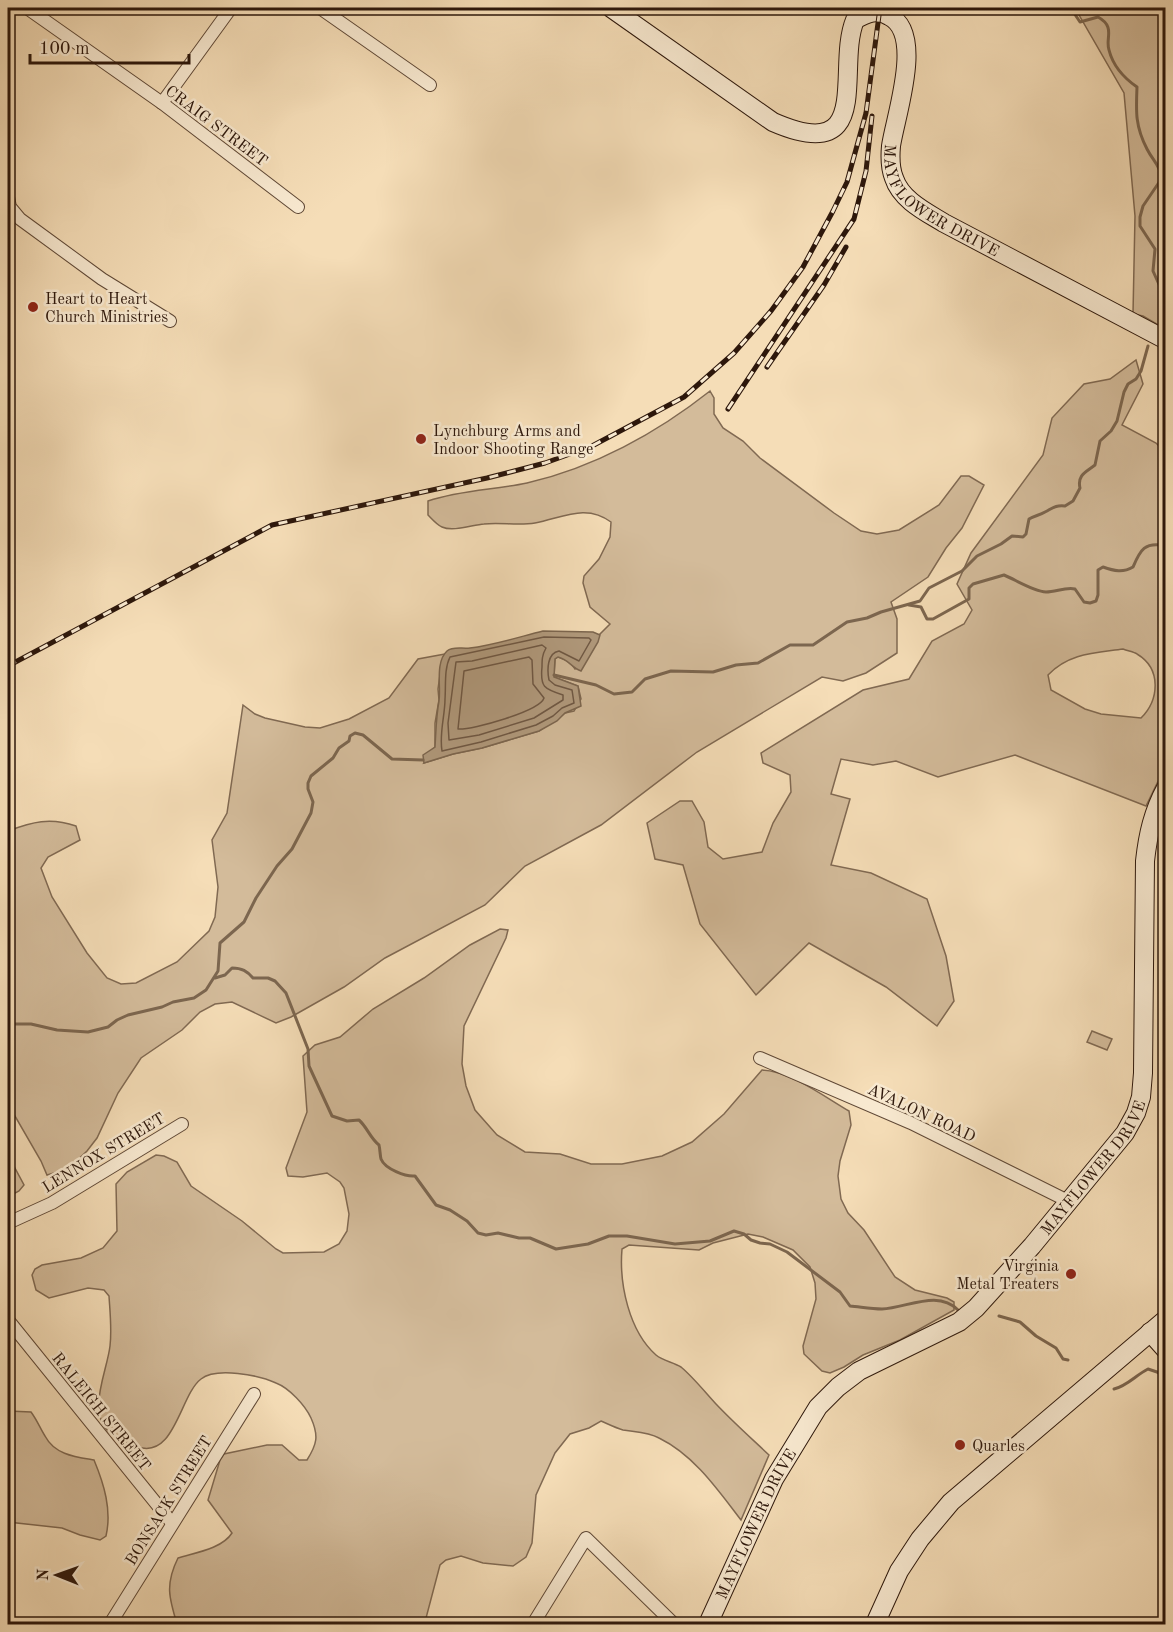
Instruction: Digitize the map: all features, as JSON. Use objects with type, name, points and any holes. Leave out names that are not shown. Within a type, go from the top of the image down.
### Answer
[{"type":"street","name":"CRAIG STREET","points":[[27,8],[162,103],[298,207]]},
{"type":"street","points":[[162,103],[231,8]]},
{"type":"street","points":[[320,8],[430,85]]},
{"type":"street","name":"MAYFLOWER DRIVE","points":[[611,8],[773,122],[789,129],[813,133],[827,132],[836,124],[847,101],[850,39],[855,20],[874,12],[893,17],[904,34],[906,51],[906,77],[890,160],[893,176],[901,192],[922,210],[944,223],[1166,340]]},
{"type":"street","points":[[8,197],[10,207],[20,219],[102,279],[170,321]]},
{"type":"street","name":"MAYFLOWER DRIVE","points":[[708,1624],[774,1479],[818,1407],[838,1387],[859,1371],[959,1322],[993,1290],[1125,1133],[1136,1113],[1141,1097],[1143,1073],[1145,861],[1149,829],[1156,806],[1166,788]]},
{"type":"street","name":"AVALON ROAD","points":[[760,1058],[911,1122],[1068,1201]]},
{"type":"street","name":"LENNOX STREET","points":[[8,1222],[52,1203],[182,1124]]},
{"type":"street","points":[[875,1624],[899,1571],[920,1539],[951,1502],[1166,1319]]},
{"type":"street","name":"RALEIGH STREET","points":[[8,1320],[172,1523]]},
{"type":"street","points":[[1150,1332],[1166,1350]]},
{"type":"street","name":"BONSACK STREET","points":[[110,1624],[254,1394]]},
{"type":"street","points":[[533,1624],[585,1538],[674,1624]]},
{"type":"shaded area","points":[[1075,8],[1165,8],[1165,329],[1143,316],[1133,314],[1135,216],[1124,93]]},
{"type":"shaded area","points":[[1136,360],[1143,384],[1122,425],[1156,443],[1166,453],[1165,767],[1146,806],[1015,755],[938,777],[896,761],[873,765],[841,759],[831,794],[850,799],[831,865],[871,873],[927,899],[946,956],[954,1001],[937,1026],[886,987],[809,943],[756,995],[700,924],[683,865],[655,859],[647,823],[680,801],[692,801],[704,822],[708,847],[723,859],[762,852],[773,823],[791,792],[790,775],[763,763],[761,753],[863,690],[909,679],[932,641],[964,624],[972,610],[957,584],[971,553],[1043,455],[1052,418],[1084,384],[1110,379]],"holes":[[[1123,649],[1136,653],[1145,660],[1154,676],[1154,694],[1147,711],[1141,718],[1101,714],[1085,709],[1051,690],[1048,675],[1065,662],[1093,653]]]},
{"type":"shaded area","points":[[710,391],[714,398],[714,414],[723,428],[743,441],[760,458],[861,531],[877,534],[899,530],[939,505],[961,476],[969,476],[984,485],[962,528],[928,577],[891,602],[897,619],[897,653],[866,673],[843,681],[822,677],[697,752],[601,825],[525,866],[485,905],[385,958],[344,987],[291,1017],[276,1023],[232,1002],[215,1004],[200,1012],[182,1030],[141,1058],[118,1093],[97,1138],[87,1151],[68,1169],[47,1175],[8,1104],[8,831],[25,825],[49,821],[76,826],[80,840],[48,857],[41,868],[52,897],[87,953],[107,978],[121,984],[136,983],[177,962],[209,931],[215,917],[218,887],[212,840],[227,813],[243,705],[265,718],[320,728],[349,719],[389,698],[418,659],[445,654],[438,689],[435,747],[424,763],[539,731],[565,713],[574,711],[581,699],[578,686],[554,677],[555,659],[558,657],[570,662],[575,669],[599,635],[610,624],[590,607],[583,583],[584,576],[599,559],[610,537],[611,522],[602,516],[583,513],[529,524],[490,524],[457,529],[446,528],[438,525],[428,515],[428,501],[527,483],[576,468],[646,435]]},
{"type":"shaded area","points":[[500,929],[508,930],[506,938],[464,1026],[462,1064],[466,1086],[475,1110],[497,1135],[525,1152],[560,1154],[591,1164],[622,1164],[662,1156],[692,1142],[724,1114],[762,1070],[784,1075],[849,1111],[851,1125],[838,1176],[841,1199],[848,1213],[864,1230],[895,1277],[915,1290],[947,1298],[954,1302],[954,1310],[900,1340],[863,1355],[830,1373],[822,1371],[804,1354],[803,1346],[816,1299],[815,1283],[810,1267],[793,1250],[763,1237],[748,1234],[713,1243],[699,1250],[629,1245],[622,1249],[624,1292],[633,1320],[647,1345],[659,1357],[681,1367],[722,1411],[769,1455],[741,1520],[704,1474],[672,1445],[650,1434],[623,1430],[601,1421],[589,1428],[570,1434],[555,1453],[536,1495],[532,1543],[526,1557],[513,1566],[483,1563],[461,1556],[446,1560],[440,1565],[426,1624],[177,1624],[172,1606],[170,1583],[178,1558],[215,1547],[232,1533],[208,1500],[220,1460],[224,1454],[267,1445],[282,1445],[299,1460],[307,1460],[316,1440],[311,1418],[296,1398],[276,1383],[249,1375],[217,1373],[201,1379],[194,1387],[176,1424],[160,1444],[150,1448],[138,1447],[120,1440],[103,1425],[99,1415],[100,1392],[111,1340],[109,1296],[104,1290],[88,1288],[49,1298],[36,1290],[32,1275],[35,1269],[42,1265],[81,1258],[103,1248],[117,1231],[116,1184],[127,1172],[156,1155],[177,1162],[191,1186],[283,1253],[324,1252],[339,1244],[347,1231],[349,1214],[344,1188],[340,1182],[327,1173],[303,1177],[288,1176],[286,1168],[307,1112],[303,1056],[315,1045],[340,1037],[373,1009],[424,978],[470,945]]},
{"type":"shaded area","points":[[1092,1031],[1112,1039],[1107,1050],[1087,1042]]},
{"type":"shaded area","points":[[8,1155],[24,1185],[8,1197]]},
{"type":"shaded area","points":[[8,1411],[31,1412],[54,1447],[66,1454],[94,1460],[106,1497],[108,1526],[106,1536],[100,1540],[62,1528],[8,1522]]},
{"type":"water","points":[[543,631],[593,632],[600,635],[581,671],[561,658],[555,659],[554,677],[578,686],[581,706],[565,713],[557,721],[539,731],[424,763],[423,755],[435,747],[440,668],[447,651],[455,648],[488,645]]},
{"type":"waterway","points":[[1074,8],[1074,13],[1080,22],[1098,17],[1107,25],[1108,46],[1113,61],[1123,76],[1137,87],[1138,126],[1162,178],[1143,206],[1140,226],[1155,249],[1153,271],[1166,300]]},
{"type":"waterway","points":[[1161,327],[1166,320]]},
{"type":"waterway","points":[[554,675],[596,685],[614,694],[632,692],[645,679],[671,671],[713,672],[736,665],[758,663],[790,645],[813,645],[847,622],[920,601],[929,588],[962,571],[977,556],[1012,536],[1023,537],[1026,534],[1029,519],[1073,501],[1080,488],[1081,477],[1095,465],[1100,441],[1111,431],[1117,421],[1124,392],[1128,384],[1136,379],[1141,371],[1148,346]]},
{"type":"waterway","points":[[909,605],[921,607],[927,619],[933,619],[969,599],[969,588],[973,584],[1004,575],[1030,588],[1046,592],[1075,589],[1084,602],[1090,603],[1096,601],[1098,595],[1098,570],[1103,567],[1118,571],[1129,569],[1133,567],[1138,556],[1148,546],[1166,546]]},
{"type":"waterway","points":[[8,1024],[31,1024],[57,1030],[88,1032],[108,1027],[128,1015],[194,998],[206,990],[218,971],[220,943],[244,922],[256,898],[277,866],[292,849],[311,813],[313,802],[308,789],[311,776],[333,758],[339,748],[355,733],[363,735],[392,759],[423,760]]},
{"type":"waterway","points":[[215,978],[236,968],[244,970],[253,978],[268,978],[275,981],[286,993],[308,1049],[309,1066],[332,1116],[347,1121],[359,1120],[379,1145],[383,1163],[401,1174],[415,1176],[436,1205],[450,1210],[467,1221],[478,1233],[486,1235],[498,1233],[530,1238],[556,1249],[588,1244],[609,1236],[627,1236],[675,1244],[710,1241],[734,1231],[744,1234],[751,1240],[770,1244],[787,1252],[840,1292],[850,1306],[882,1309],[932,1300],[950,1304],[958,1310]]},
{"type":"waterway","points":[[999,1316],[1020,1322],[1036,1336],[1056,1348],[1063,1359],[1068,1360]]},
{"type":"waterway","points":[[1114,1389],[1148,1369],[1166,1378]]},
{"type":"railway","points":[[8,666],[272,525],[545,463],[592,446],[684,397],[734,353],[771,311],[803,267],[833,211],[847,182],[866,113],[880,8]]},
{"type":"railway","points":[[728,409],[854,219],[866,171],[872,116]]},
{"type":"railway","points":[[767,367],[824,285],[846,247]]},
{"type":"place","name":"Heart to Heart Church Ministries","points":[[33,307]]},
{"type":"place","name":"Lynchburg Arms and Indoor Shooting Range","points":[[421,439]]},
{"type":"place","name":"Virginia Metal Treaters","points":[[1071,1274]]},
{"type":"place","name":"Quarles","points":[[960,1445]]}]
